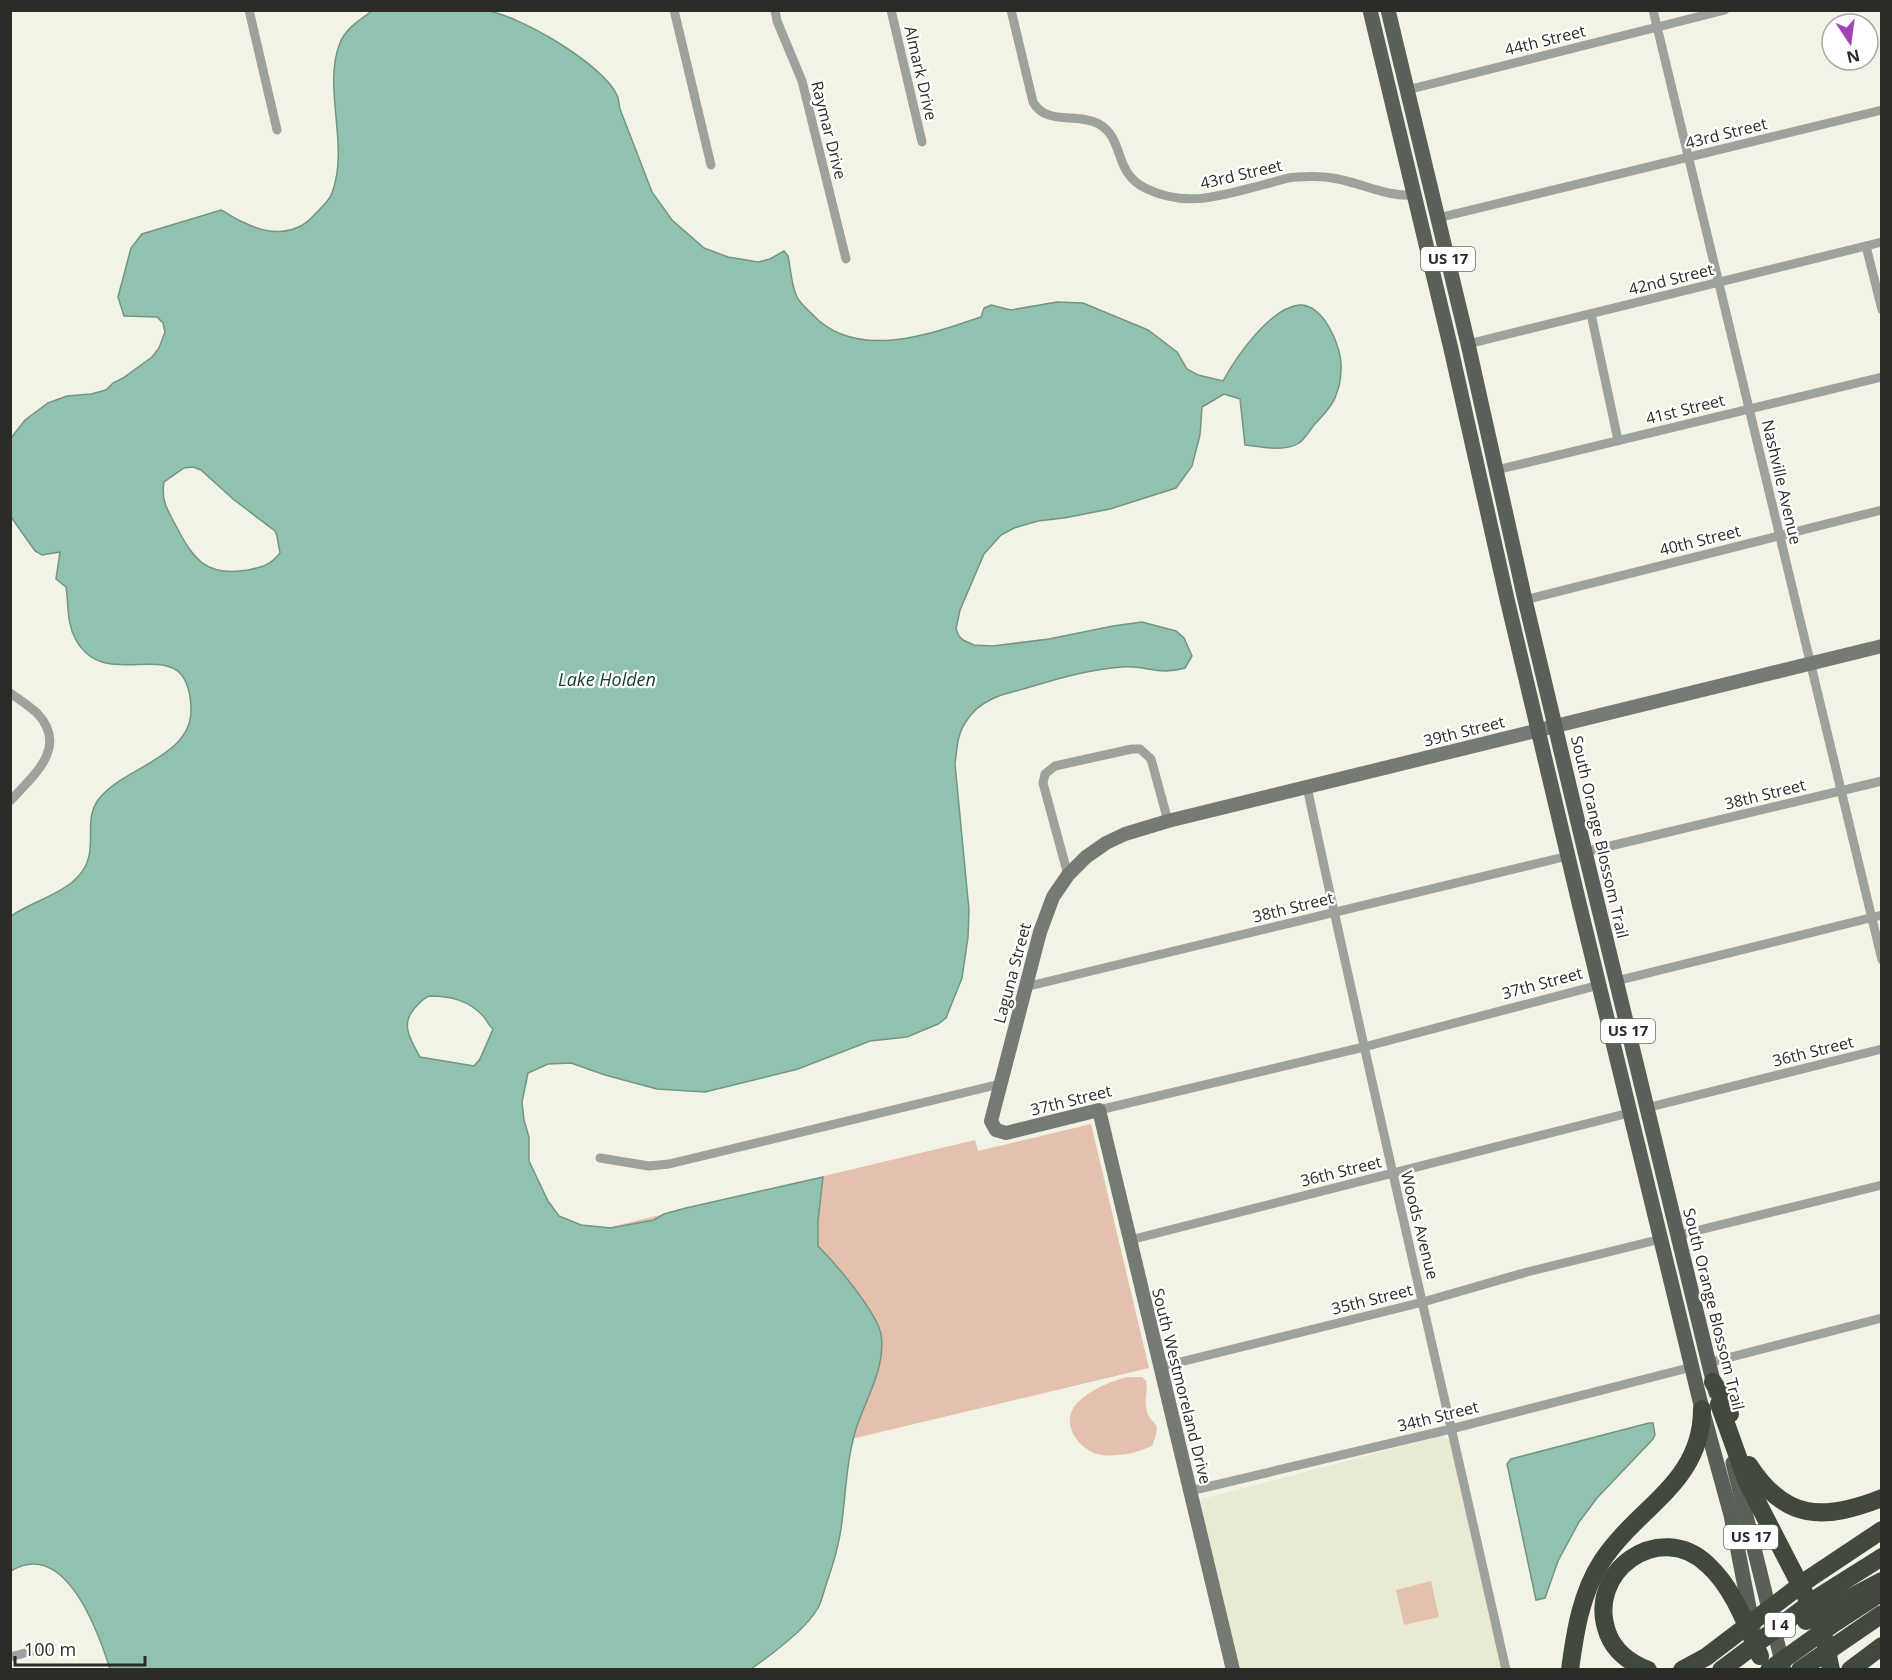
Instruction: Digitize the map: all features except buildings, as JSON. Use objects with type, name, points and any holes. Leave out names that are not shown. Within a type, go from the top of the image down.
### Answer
[{"type":"highway","points":[[1713,1382],[1726,1404],[1738,1442],[1748,1463],[1764,1487],[1782,1502],[1806,1512],[1826,1514],[1854,1509],[1881,1498]]},
{"type":"highway","points":[[1570,1670],[1579,1613],[1594,1575],[1611,1548],[1686,1468],[1710,1407]]},
{"type":"highway","points":[[1710,1407],[1816,1616],[1825,1641],[1831,1670]]},
{"type":"highway","points":[[1682,1670],[1703,1660],[1810,1578],[1881,1530]]},
{"type":"highway","points":[[1648,1670],[1628,1660],[1612,1642],[1604,1620],[1603,1600],[1612,1578],[1623,1564],[1639,1553],[1662,1547],[1683,1549],[1699,1557],[1711,1567],[1732,1596],[1764,1665],[1827,1609],[1881,1581]]},
{"type":"highway","name":"I 4","points":[[1721,1670],[1738,1663],[1827,1609],[1881,1557]]},
{"type":"highway","points":[[1827,1609],[1881,1592]]},
{"type":"highway","points":[[1800,1670],[1881,1614]]},
{"type":"highway","points":[[1850,1670],[1881,1646]]},
{"type":"highway","points":[[1850,1670],[1881,1651]]},
{"type":"main road","name":"South Orange Blossom Trail","points":[[1370,10],[1538,730],[1692,1367],[1710,1407],[1784,1670]]},
{"type":"main road","name":"South Orange Blossom Trail","points":[[1388,10],[1468,344],[1525,600],[1713,1382],[1710,1407],[1764,1665]]},
{"type":"main road","points":[[1473,448],[1489,468],[1496,470]]},
{"type":"main road","points":[[1635,1135],[1648,1155],[1664,1211],[1670,1224],[1679,1235]]},
{"type":"main road","points":[[1661,1239],[1676,1258],[1696,1336],[1708,1363]]},
{"type":"street","points":[[249,10],[277,130]]},
{"type":"street","points":[[674,10],[711,165]]},
{"type":"street","name":"Raymar Drive","points":[[775,10],[783,37],[802,81],[846,260]]},
{"type":"street","name":"Almark Drive","points":[[891,10],[922,142]]},
{"type":"street","name":"43rd Street","points":[[1011,10],[1033,102],[1037,110],[1043,114],[1078,117],[1097,122],[1108,129],[1115,142],[1121,164],[1133,182],[1146,189],[1166,196],[1192,200],[1214,197],[1294,177],[1319,177],[1338,179],[1388,194],[1414,195]]},
{"type":"street","name":"Nashville Avenue","points":[[1653,10],[1881,960]]},
{"type":"street","name":"44th Street","points":[[1407,90],[1725,10]]},
{"type":"street","name":"43rd Street","points":[[1438,218],[1881,110]]},
{"type":"street","name":"42nd Street","points":[[1468,344],[1881,242]]},
{"type":"street","points":[[1866,246],[1881,310]]},
{"type":"street","points":[[1591,314],[1618,440]]},
{"type":"street","name":"41st Street","points":[[1496,470],[1881,376]]},
{"type":"street","name":"40th Street","points":[[1525,600],[1881,510]]},
{"type":"street","name":"39th Street","points":[[1068,875],[1086,857],[1106,843],[1125,834],[1168,821],[1881,646]]},
{"type":"street","points":[[10,693],[36,712],[45,723],[51,738],[50,751],[32,778],[10,801]]},
{"type":"street","points":[[1068,875],[1043,783],[1045,774],[1055,766],[1140,749],[1152,759],[1168,821]]},
{"type":"street","name":"38th Street","points":[[1585,852],[1881,781]]},
{"type":"street","name":"Woods Avenue","points":[[1307,787],[1392,1174],[1424,1302],[1506,1670]]},
{"type":"street","name":"38th Street","points":[[1025,987],[1568,856]]},
{"type":"street","name":"Laguna Street","points":[[999,1084],[1040,932],[1053,897],[1068,875]]},
{"type":"street","points":[[1616,981],[1881,915]]},
{"type":"street","name":"37th Street","points":[[999,1084],[991,1121],[996,1130],[1000,1132],[1014,1132],[1364,1047],[1599,985]]},
{"type":"street","name":"36th Street","points":[[1646,1108],[1881,1049]]},
{"type":"street","points":[[600,1158],[649,1166],[669,1164],[999,1084]]},
{"type":"street","name":"South Westmoreland Drive","points":[[1099,1110],[1233,1670]]},
{"type":"street","name":"36th Street","points":[[1130,1240],[1629,1113]]},
{"type":"street","points":[[1679,1235],[1881,1185]]},
{"type":"street","name":"35th Street","points":[[1160,1367],[1424,1302],[1527,1272],[1661,1239]]},
{"type":"street","points":[[1708,1363],[1881,1318]]},
{"type":"street","name":"34th Street","points":[[1190,1491],[1451,1429],[1692,1367]]},
{"type":"street","points":[[10,1656],[51,1646]]},
{"type":"shaded area","points":[[1091,1124],[1149,1368],[650,1487],[589,1232],[975,1140],[978,1151]]},
{"type":"shaded area","points":[[1127,1377],[1142,1377],[1146,1381],[1147,1413],[1155,1423],[1157,1430],[1152,1446],[1121,1455],[1101,1455],[1085,1448],[1074,1435],[1071,1427],[1072,1411],[1082,1398],[1094,1390]]},
{"type":"shaded area","points":[[1442,1436],[1449,1440],[1451,1445],[1502,1669],[1236,1669],[1198,1508],[1202,1499]]},
{"type":"shaded area","points":[[1431,1581],[1439,1617],[1404,1625],[1396,1590]]},
{"type":"water","name":"Lake Holden","points":[[456,9],[498,13],[536,30],[577,55],[609,83],[617,95],[620,109],[652,192],[672,220],[704,248],[728,257],[758,262],[770,259],[784,251],[788,256],[793,287],[800,301],[829,328],[849,337],[893,340],[939,331],[981,317],[984,308],[991,305],[1011,310],[1057,302],[1083,303],[1148,330],[1177,352],[1187,369],[1198,375],[1223,381],[1245,347],[1266,324],[1288,308],[1299,305],[1316,311],[1324,319],[1335,339],[1341,359],[1341,375],[1334,399],[1303,439],[1294,446],[1266,448],[1245,445],[1240,399],[1224,394],[1202,407],[1200,435],[1192,466],[1176,488],[1110,509],[1038,521],[1014,528],[1001,535],[984,554],[960,610],[956,629],[963,640],[974,645],[993,646],[1049,639],[1142,622],[1176,631],[1184,638],[1192,656],[1185,668],[1176,670],[1110,668],[1072,675],[1007,693],[984,703],[967,719],[959,738],[955,764],[969,910],[968,937],[962,978],[946,1018],[938,1024],[907,1037],[870,1041],[798,1069],[705,1092],[657,1089],[571,1063],[548,1064],[528,1073],[522,1102],[529,1137],[529,1161],[548,1201],[559,1216],[581,1225],[611,1228],[654,1220],[664,1214],[686,1208],[823,1177],[818,1221],[818,1246],[845,1276],[872,1313],[881,1334],[881,1358],[875,1381],[853,1439],[838,1543],[819,1605],[797,1633],[751,1669],[110,1669],[88,1613],[63,1577],[48,1567],[30,1564],[11,1571],[11,916],[60,891],[80,874],[87,863],[92,812],[98,800],[109,789],[169,750],[181,739],[189,725],[191,708],[187,683],[176,670],[162,665],[107,663],[90,656],[76,640],[69,620],[66,587],[56,579],[60,552],[42,555],[35,551],[11,517],[11,438],[25,420],[48,403],[67,396],[106,390],[152,357],[159,348],[165,332],[163,323],[157,317],[124,316],[118,297],[131,248],[142,234],[221,210],[242,222],[264,230],[291,230],[308,221],[327,201],[337,175],[335,60],[342,38],[372,11]],"holes":[[[193,467],[201,470],[233,499],[275,531],[280,553],[273,560],[258,568],[234,572],[212,568],[196,557],[170,515],[163,494],[164,482],[184,468]],[[429,996],[452,998],[466,1003],[478,1011],[493,1029],[480,1059],[474,1066],[420,1057],[407,1027],[410,1015],[417,1005]]]},
{"type":"water","points":[[1653,1423],[1655,1435],[1653,1439],[1597,1498],[1579,1522],[1558,1561],[1545,1598],[1536,1600],[1507,1464],[1511,1459]]}]
